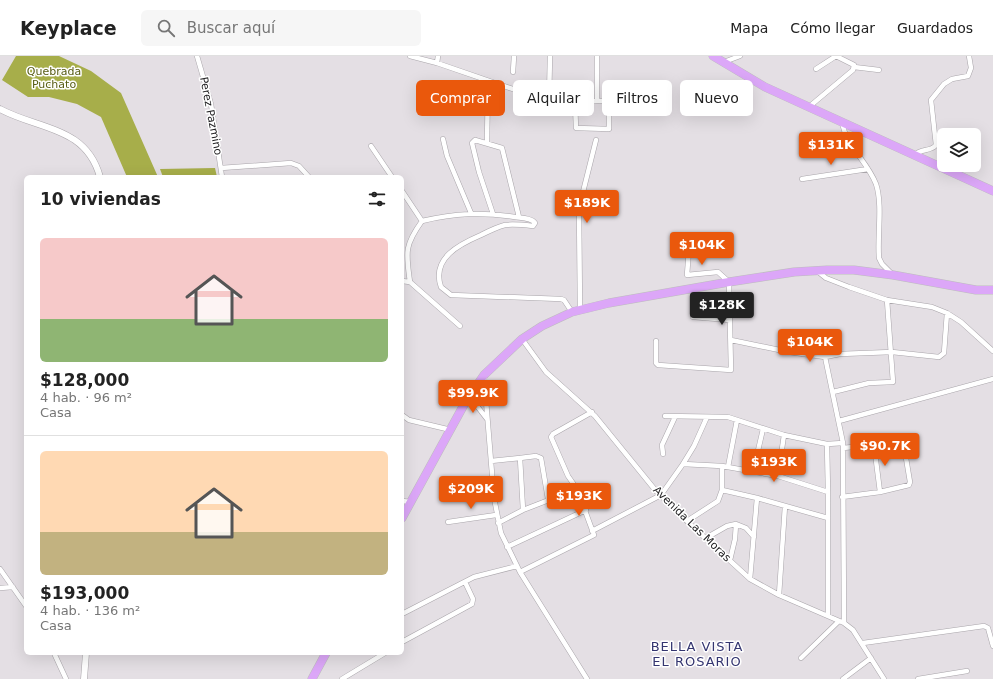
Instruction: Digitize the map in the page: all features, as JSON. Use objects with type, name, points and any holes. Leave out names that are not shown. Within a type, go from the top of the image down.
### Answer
[{"type":"highway","points":[[713,56],[765,87],[810,106],[842,123],[993,191]]},
{"type":"highway","points":[[404,514],[466,401],[484,375],[522,339],[542,326],[572,312],[580,309],[728,282],[816,270],[854,270],[893,275],[976,290],[993,290]]},
{"type":"highway","points":[[315,677],[323,655]]},
{"type":"main road","points":[[0,109],[16,118],[52,128],[75,138],[89,152],[99,175]]},
{"type":"main road","points":[[84,679],[86,655]]},
{"type":"street","name":"Perez Pazmino","points":[[197,56],[208,90],[222,175]]},
{"type":"street","points":[[410,56],[436,63],[485,80]]},
{"type":"street","points":[[436,63],[438,56]]},
{"type":"street","points":[[513,72],[514,56]]},
{"type":"street","points":[[550,56],[550,80]]},
{"type":"street","points":[[597,56],[597,101]]},
{"type":"street","points":[[724,62],[740,56]]},
{"type":"street","points":[[816,69],[836,56],[854,65],[854,67],[879,70]]},
{"type":"street","points":[[915,155],[920,151],[932,149],[936,145],[931,100],[944,84],[952,79],[968,76],[970,68],[969,56]]},
{"type":"street","points":[[810,106],[854,67]]},
{"type":"street","points":[[576,116],[576,128],[609,129],[609,100],[594,101]]},
{"type":"street","points":[[487,116],[487,143]]},
{"type":"street","points":[[842,123],[845,135],[868,169],[876,185],[878,198],[880,258],[882,264],[893,275]]},
{"type":"street","points":[[443,140],[447,156],[471,213]]},
{"type":"street","points":[[493,214],[479,172],[472,143],[474,140],[500,147],[503,151],[520,217]]},
{"type":"street","points":[[580,309],[579,208],[596,140]]},
{"type":"street","points":[[372,146],[391,175]]},
{"type":"street","points":[[221,168],[291,163],[299,166],[308,175]]},
{"type":"street","points":[[802,179],[868,169]]},
{"type":"street","points":[[404,194],[422,221]]},
{"type":"street","points":[[410,282],[407,249],[413,234],[422,221],[471,213],[520,217],[532,220],[535,223],[533,226],[503,226],[461,243],[453,250],[441,263],[439,272],[440,287],[451,295],[561,299],[564,300],[572,312]]},
{"type":"street","points":[[656,341],[656,363],[658,365],[731,370],[728,282],[718,272],[687,275],[690,237]]},
{"type":"street","points":[[816,270],[819,274],[826,278],[887,300],[932,308],[947,313],[961,322],[993,351]]},
{"type":"street","points":[[404,281],[410,282],[460,326]]},
{"type":"street","points":[[833,392],[869,383],[893,382],[887,300]]},
{"type":"street","points":[[731,340],[825,357],[840,354],[892,352],[940,357],[944,353],[947,313]]},
{"type":"street","points":[[693,317],[730,320]]},
{"type":"street","name":"Avenida Las Moras","points":[[522,339],[546,372],[592,412],[661,495],[687,521],[750,579],[779,595],[828,615],[854,630],[884,679]]},
{"type":"street","points":[[801,658],[842,622],[843,446],[825,357]]},
{"type":"street","points":[[484,375],[496,515],[498,522],[507,547],[520,572],[587,679]]},
{"type":"street","points":[[839,421],[993,378]]},
{"type":"street","points":[[466,401],[477,406],[487,418]]},
{"type":"street","points":[[520,572],[594,535],[577,489],[568,476],[551,437],[553,434],[592,412]]},
{"type":"street","points":[[404,416],[409,420],[451,430]]},
{"type":"street","points":[[665,416],[707,416],[737,420],[784,435],[843,446],[903,444],[910,482],[909,485],[880,492],[842,497]]},
{"type":"street","points":[[592,531],[661,495],[694,446],[707,416]]},
{"type":"street","points":[[663,454],[662,445],[675,417]]},
{"type":"street","points":[[687,521],[718,501],[722,490],[725,467],[737,420]]},
{"type":"street","points":[[753,472],[763,429]]},
{"type":"street","points":[[778,476],[784,435]]},
{"type":"street","points":[[827,444],[828,615]]},
{"type":"street","points":[[874,445],[880,492]]},
{"type":"street","points":[[491,461],[536,456],[541,458],[548,499]]},
{"type":"street","points":[[520,458],[523,510]]},
{"type":"street","points":[[683,464],[725,467],[778,476],[828,492]]},
{"type":"street","points":[[498,522],[548,499],[577,489]]},
{"type":"street","points":[[722,490],[757,498],[828,518]]},
{"type":"street","points":[[750,579],[757,498]]},
{"type":"street","points":[[404,501],[411,502]]},
{"type":"street","points":[[779,595],[785,506]]},
{"type":"street","points":[[507,547],[586,510]]},
{"type":"street","points":[[448,522],[496,515]]},
{"type":"street","points":[[706,538],[727,526],[736,524],[746,528],[754,537]]},
{"type":"street","points":[[730,560],[735,539],[736,524]]},
{"type":"street","points":[[404,613],[474,577],[517,566]]},
{"type":"street","points":[[0,569],[24,603]]},
{"type":"street","points":[[404,641],[472,604],[473,599],[465,582]]},
{"type":"street","points":[[0,588],[13,587]]},
{"type":"street","points":[[863,643],[984,626],[988,628],[993,646]]},
{"type":"street","points":[[55,655],[66,679]]},
{"type":"street","points":[[342,679],[382,655]]},
{"type":"street","points":[[843,679],[871,658]]},
{"type":"street","points":[[60,679],[62,671]]},
{"type":"street","points":[[918,679],[967,671]]},
{"type":"green space","name":"Quebrada Puchato","points":[[16,56],[59,56],[91,71],[121,93],[157,175],[126,175],[101,117],[77,104],[49,97],[28,97],[2,80]]},
{"type":"green space","points":[[215,168],[217,175],[162,175],[160,169]]},
{"type":"district","name":"BELLA VISTA EL ROSARIO","points":[[697,654]]}]
